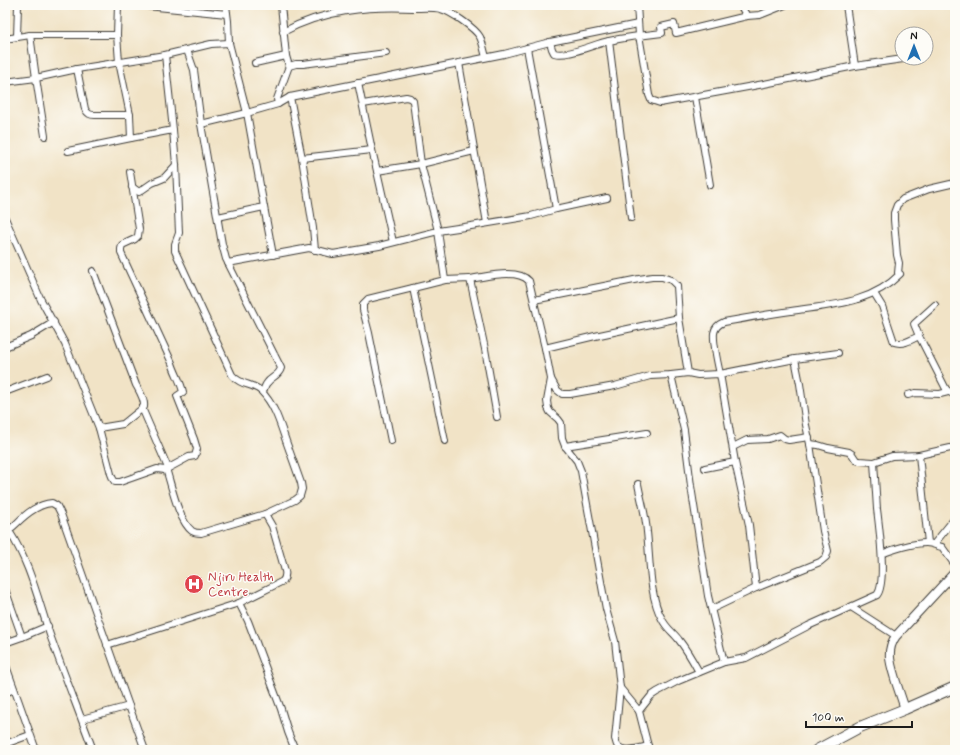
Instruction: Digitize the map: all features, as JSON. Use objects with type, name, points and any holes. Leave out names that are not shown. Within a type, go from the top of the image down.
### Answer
[{"type":"highway","points":[[817,750],[860,727],[955,687]]},
{"type":"main road","points":[[905,709],[891,663],[891,646],[896,636],[955,572]]},
{"type":"street","points":[[17,37],[18,5]]},
{"type":"street","points":[[118,5],[117,35],[119,62],[130,115],[131,138]]},
{"type":"street","points":[[137,5],[227,14]]},
{"type":"street","points":[[226,5],[229,43],[247,112],[273,255]]},
{"type":"street","points":[[278,104],[278,99],[289,66],[286,56],[281,5]]},
{"type":"street","points":[[637,5],[639,35],[649,95],[651,100],[660,103],[855,66],[894,60]]},
{"type":"street","points":[[740,5],[747,16]]},
{"type":"street","points":[[550,42],[554,53],[564,54],[609,41],[639,35],[662,33],[661,27],[674,24],[676,33],[747,16],[760,15],[785,5]]},
{"type":"street","points":[[846,5],[855,66]]},
{"type":"street","points":[[283,32],[298,24],[339,12],[370,8],[441,7],[461,19],[473,29],[480,37],[486,57]]},
{"type":"street","points":[[201,124],[278,104],[290,97],[460,63],[550,42],[638,24]]},
{"type":"street","points":[[30,35],[45,136]]},
{"type":"street","points":[[5,39],[30,35],[117,35]]},
{"type":"street","points":[[609,41],[631,218]]},
{"type":"street","points":[[5,82],[36,78],[77,69],[164,55],[211,44],[229,43]]},
{"type":"street","points":[[527,48],[556,209]]},
{"type":"street","points":[[187,50],[194,70],[201,124],[222,244],[226,259],[281,368],[279,373],[268,381],[263,392]]},
{"type":"street","points":[[289,66],[386,53]]},
{"type":"street","points":[[142,408],[166,469],[181,516],[188,527],[194,532],[201,533],[265,514],[295,500],[300,496],[302,489],[301,483],[277,414],[263,392],[255,387],[239,382],[232,375],[175,251],[175,244],[179,232],[176,165],[164,55]]},
{"type":"street","points":[[255,63],[286,56]]},
{"type":"street","points":[[460,63],[487,224]]},
{"type":"street","points":[[77,69],[87,113],[95,116],[130,115]]},
{"type":"street","points":[[358,83],[393,242]]},
{"type":"street","points":[[290,97],[302,158],[316,250]]},
{"type":"street","points":[[363,104],[406,97],[413,101],[421,164],[438,231],[445,280]]},
{"type":"street","points":[[695,97],[710,185]]},
{"type":"street","points":[[68,151],[173,130]]},
{"type":"street","points":[[302,158],[372,150]]},
{"type":"street","points":[[377,171],[421,164],[474,150]]},
{"type":"street","points":[[132,186],[139,192],[164,178],[176,165]]},
{"type":"street","points":[[5,218],[39,294],[66,344],[99,428],[113,479],[115,482],[120,482],[157,469],[166,469],[195,456],[197,449],[176,396],[183,392],[181,383],[176,376],[172,363],[121,253],[122,245],[135,239],[138,236],[139,229],[130,172]]},
{"type":"street","points":[[756,588],[749,525],[733,447],[714,341],[714,333],[719,324],[856,300],[874,293],[894,280],[900,274],[898,273],[899,263],[894,220],[894,213],[897,205],[903,199],[910,196],[929,189],[955,183]]},
{"type":"street","points":[[228,263],[308,248],[333,254],[379,246],[438,231],[531,216],[607,198]]},
{"type":"street","points":[[218,217],[264,207]]},
{"type":"street","points":[[93,271],[136,385],[145,404],[144,407],[123,424],[99,428]]},
{"type":"street","points":[[391,441],[363,310],[363,304],[368,299],[445,280],[470,279],[511,274],[526,278],[529,281],[545,348],[550,379],[547,401],[548,408],[561,423],[562,438],[577,461],[581,471],[606,609],[615,641],[620,688],[615,739],[617,745],[626,750],[648,748],[639,711],[620,688]]},
{"type":"street","points":[[534,300],[652,277],[662,277],[671,280],[677,286],[679,318],[688,373]]},
{"type":"street","points":[[470,279],[486,349],[497,417]]},
{"type":"street","points":[[413,288],[445,441]]},
{"type":"street","points":[[874,293],[882,306],[894,342],[903,343],[919,336]]},
{"type":"street","points":[[935,305],[914,324],[944,386],[948,392],[955,395]]},
{"type":"street","points":[[545,348],[679,318]]},
{"type":"street","points":[[5,347],[32,336],[54,322]]},
{"type":"street","points":[[550,379],[557,390],[562,394],[570,394],[615,386],[650,376],[688,373],[698,375],[720,374],[795,359],[838,353]]},
{"type":"street","points":[[712,609],[756,588],[820,562],[826,557],[828,551],[823,532],[810,444],[795,359]]},
{"type":"street","points":[[672,375],[684,430],[692,494],[708,596],[724,662]]},
{"type":"street","points":[[5,392],[47,376]]},
{"type":"street","points":[[908,395],[915,393],[940,394],[948,392]]},
{"type":"street","points":[[566,446],[647,433]]},
{"type":"street","points":[[733,447],[747,440],[768,439],[780,435],[789,440],[808,437]]},
{"type":"street","points":[[810,444],[849,452],[859,462],[874,462],[892,456],[919,455],[955,447]]},
{"type":"street","points":[[919,455],[931,544]]},
{"type":"street","points":[[705,468],[736,462]]},
{"type":"street","points":[[639,711],[651,696],[657,692],[724,662],[746,658],[808,626],[874,597],[879,593],[882,554],[874,462]]},
{"type":"street","points":[[638,484],[647,530],[652,580],[658,611],[667,628],[680,641],[699,672]]},
{"type":"street","points":[[93,750],[18,544],[7,532],[24,515],[39,506],[52,503],[57,506],[61,514],[145,750]]},
{"type":"street","points":[[108,644],[239,603],[282,581],[286,574],[285,570],[275,534],[265,514]]},
{"type":"street","points":[[931,544],[955,518]]},
{"type":"street","points":[[882,554],[892,550],[919,544],[931,544],[942,547],[955,565]]},
{"type":"street","points":[[5,590],[22,637]]},
{"type":"street","points":[[239,603],[251,628],[295,750]]},
{"type":"street","points":[[851,607],[896,636]]},
{"type":"street","points":[[5,643],[48,626]]},
{"type":"street","points":[[5,663],[36,750]]},
{"type":"street","points":[[5,693],[14,689]]},
{"type":"street","points":[[82,719],[129,706]]},
{"type":"street","points":[[5,744],[30,735]]},
{"type":"place","name":"Njiru Health Centre","points":[[194,584]]}]
